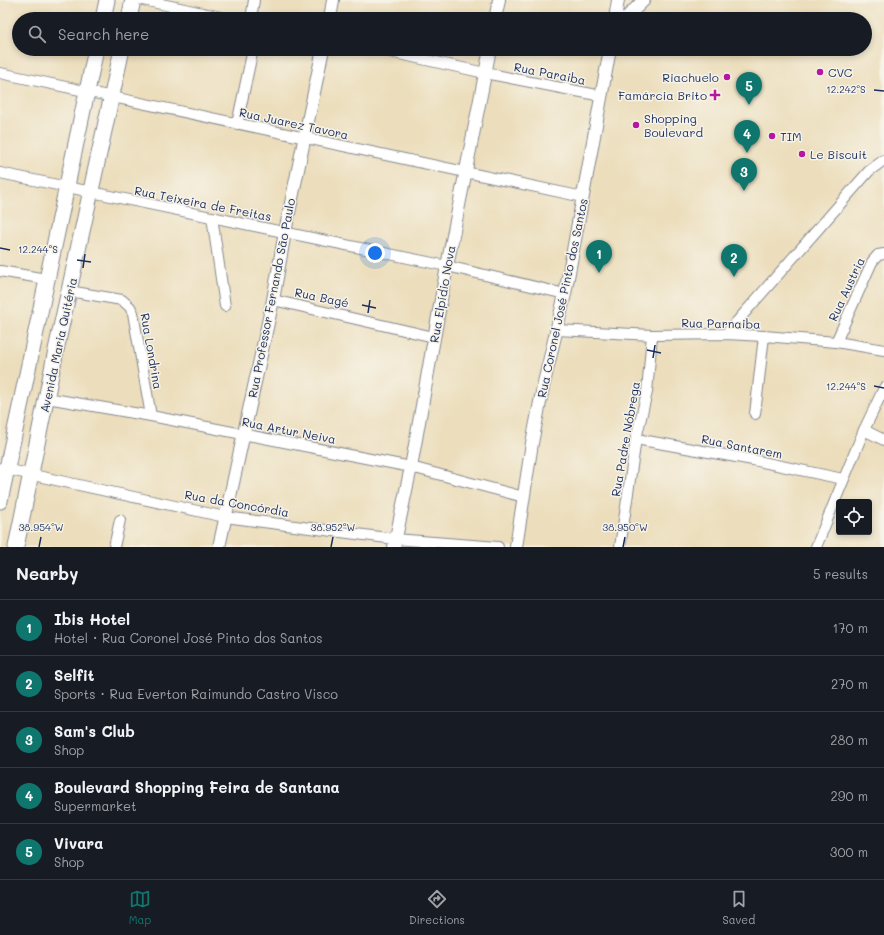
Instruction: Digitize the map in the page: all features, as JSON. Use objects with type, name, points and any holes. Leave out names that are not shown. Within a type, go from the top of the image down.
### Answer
[{"type":"main road","points":[[104,12],[107,0]]},
{"type":"main road","points":[[130,12],[133,0]]},
{"type":"main road","name":"Avenida Maria Quitéria","points":[[0,501],[3,468],[94,56]]},
{"type":"main road","name":"Avenida Maria Quitéria","points":[[16,547],[69,291],[120,56]]},
{"type":"street","points":[[143,0],[198,12]]},
{"type":"street","points":[[252,12],[254,0]]},
{"type":"street","points":[[331,12],[333,0]]},
{"type":"street","points":[[496,12],[499,0]]},
{"type":"street","points":[[616,12],[618,0]]},
{"type":"street","points":[[632,12],[644,0]]},
{"type":"street","points":[[237,124],[252,56]]},
{"type":"street","name":"Rua Professor Fernando São Paulo","points":[[219,547],[273,300],[285,232],[322,56]]},
{"type":"street","name":"Rua Paraiba","points":[[408,56],[602,96]]},
{"type":"street","name":"Rua Elpídio Nova","points":[[394,543],[411,467],[446,266],[489,56]]},
{"type":"street","name":"Rua Coronel José Pinto dos Santos","points":[[516,547],[543,387],[566,294],[609,56]]},
{"type":"street","name":"Rua Juarez Tavora","points":[[0,73],[583,197]]},
{"type":"street","points":[[726,334],[869,172],[884,160]]},
{"type":"street","name":"Rua Teixeira de Freitas","points":[[0,174],[446,266],[566,294]]},
{"type":"street","points":[[212,218],[225,306]]},
{"type":"street","name":"Rua Austria","points":[[836,342],[872,262],[878,255],[884,254]]},
{"type":"street","points":[[0,271],[46,279]]},
{"type":"street","name":"Rua Londrina","points":[[69,291],[122,300],[130,307],[133,313],[151,416]]},
{"type":"street","name":"Rua Bagé","points":[[273,300],[434,337]]},
{"type":"street","name":"Rua Parnaiba","points":[[557,330],[652,335],[726,334],[764,336],[836,342],[884,350]]},
{"type":"street","name":"Rua Padre Nóbrega","points":[[620,547],[636,439],[647,392],[652,335]]},
{"type":"street","points":[[755,414],[764,336]]},
{"type":"street","points":[[816,547],[843,479],[884,388]]},
{"type":"street","name":"Rua Artur Neiva","points":[[47,398],[151,416],[411,467],[524,497]]},
{"type":"street","points":[[864,430],[884,440]]},
{"type":"street","name":"Rua Santarem","points":[[636,439],[752,460],[843,479]]},
{"type":"street","name":"Rua da Concórdia","points":[[3,468],[225,517],[394,543],[498,547]]},
{"type":"street","points":[[114,547],[120,520]]},
{"type":"place","name":"CVC","points":[[820,72]]},
{"type":"place","name":"Riachuelo","points":[[727,77]]},
{"type":"place","name":"Famárcia Brito","points":[[715,95]]},
{"type":"place","name":"Vivara","points":[[749,105]]},
{"type":"place","name":"Shopping Boulevard","points":[[636,125]]},
{"type":"place","name":"TIM","points":[[772,136]]},
{"type":"place","name":"Boulevard Shopping Feira de Santana","points":[[747,153]]},
{"type":"place","name":"Le Biscuit","points":[[802,154]]},
{"type":"place","name":"Sam's Club","points":[[744,191]]},
{"type":"place","name":"Ibis Hotel","points":[[599,273]]},
{"type":"place","name":"Selfit","points":[[734,277]]}]
